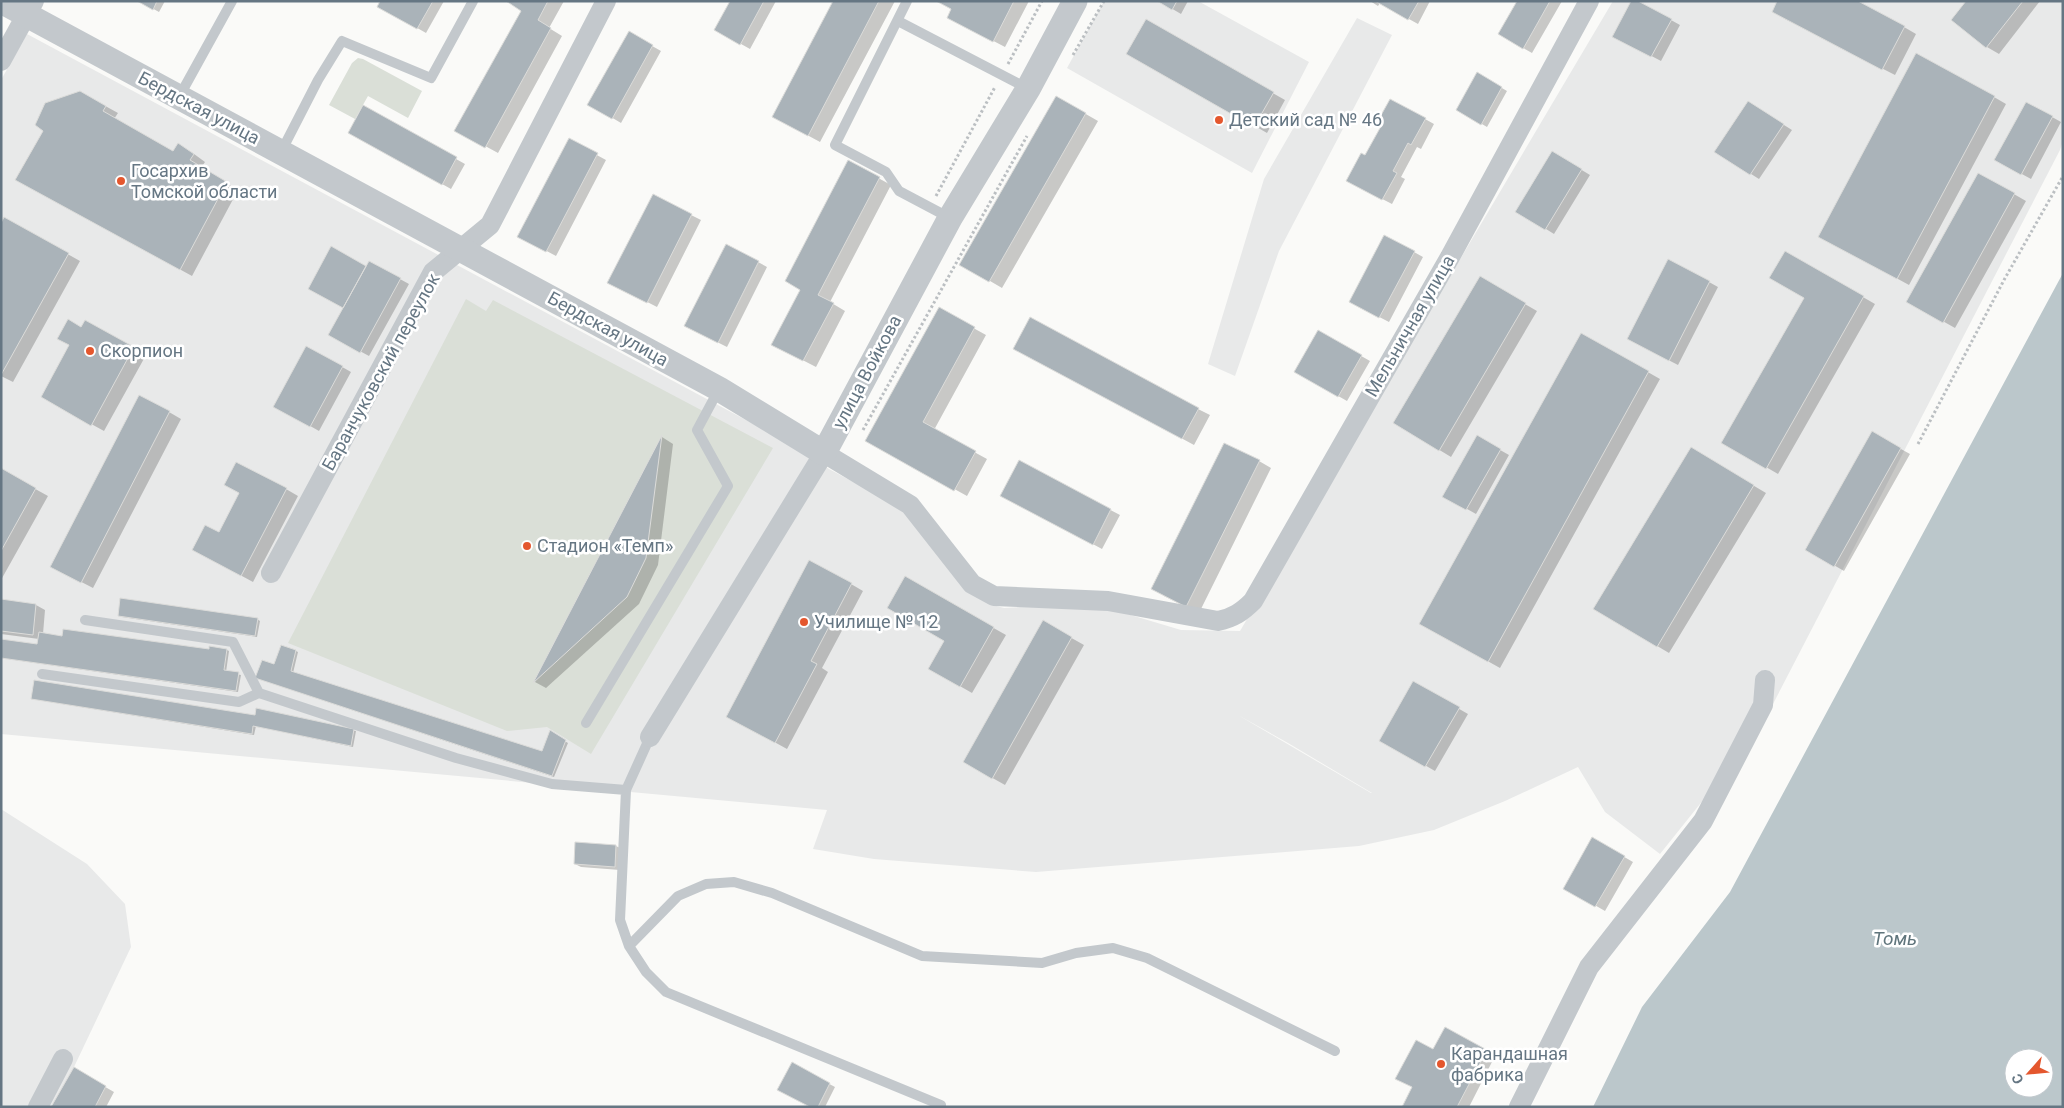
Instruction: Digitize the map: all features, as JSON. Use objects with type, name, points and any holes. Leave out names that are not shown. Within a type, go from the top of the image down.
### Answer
[{"type":"street","name":"Бердская улица","points":[[1,1],[30,8],[179,97],[719,390],[910,505],[972,584],[994,596],[1108,601],[1206,621]]},
{"type":"street","name":"Баранчуковский переулок","points":[[272,573],[433,272],[490,225],[606,1]]},
{"type":"street","name":"улица Войкова","points":[[650,737],[824,453],[940,213],[1028,89],[1075,1]]},
{"type":"street","name":"Мельничная улица","points":[[1206,621],[1218,622],[1231,618],[1242,612],[1253,601],[1450,257],[1588,1]]},
{"type":"street","points":[[1,60],[30,8]]},
{"type":"street","points":[[1519,1107],[1589,967],[1703,821],[1763,705],[1766,680]]},
{"type":"street","points":[[38,1107],[63,1058]]},
{"type":"lane","points":[[179,97],[232,1]]},
{"type":"lane","points":[[282,152],[318,80],[342,41],[431,78],[472,1]]},
{"type":"lane","points":[[907,1],[835,145],[886,172],[898,191],[940,213]]},
{"type":"lane","points":[[898,21],[1028,89]]},
{"type":"lane","points":[[586,723],[728,486],[697,430],[719,390]]},
{"type":"lane","points":[[85,620],[233,642],[259,693]]},
{"type":"lane","points":[[42,674],[239,702],[259,693],[456,758],[552,784],[626,790]]},
{"type":"lane","points":[[650,737],[626,790],[620,920],[629,946],[646,972],[666,992],[940,1106]]},
{"type":"lane","points":[[629,946],[678,896],[706,884],[734,882],[772,893],[922,956],[1042,964],[1076,954],[1113,948],[1147,958],[1335,1051]]},
{"type":"path","points":[[940,213],[1002,75],[1042,1]]},
{"type":"path","points":[[1071,59],[1104,1]]},
{"type":"path","points":[[862,431],[1027,135]]},
{"type":"path","points":[[1918,444],[2004,280],[2063,176]]},
{"type":"shaded area","name":"Детский сад № 46","points":[[1104,1],[1198,1],[1309,62],[1252,173],[1067,68]]},
{"type":"shaded area","points":[[1613,1],[2063,1],[2063,141],[2060,150],[1760,729],[1660,854],[1605,812],[1578,767],[1505,801],[1434,830],[1359,846],[1036,872],[874,859],[813,849],[827,810],[1,734],[1,80],[27,34],[809,454],[829,469],[906,510],[989,604],[1004,608],[1036,606],[1114,610],[1181,630],[1240,631]],"holes":[[[1238,715],[1288,743],[1372,793]]]},
{"type":"shaded area","points":[[1357,18],[1392,35],[1279,251],[1235,376],[1208,364],[1264,179]]},
{"type":"shaded area","points":[[358,58],[422,91],[408,118],[368,96],[355,119],[329,105],[352,63]]},
{"type":"shaded area","name":"Стадион «Темп»","points":[[466,299],[486,311],[493,300],[773,448],[591,754],[547,727],[507,731],[288,643]]},
{"type":"shaded area","points":[[1,809],[87,864],[125,904],[131,947],[74,1067],[51,1107],[1,1107]]},
{"type":"water","name":"Томь","points":[[2063,273],[2063,1107],[1593,1107],[1642,1007],[1730,892]]},
{"type":"building","points":[[137,1],[157,1],[153,10]]},
{"type":"building","points":[[380,1],[433,1],[417,29],[377,7]]},
{"type":"building","points":[[506,1],[548,1],[538,20],[551,28],[485,148],[454,131],[521,11]]},
{"type":"building","points":[[730,1],[764,1],[740,45],[714,30]]},
{"type":"building","points":[[833,1],[879,1],[808,136],[772,117]]},
{"type":"building","points":[[936,1],[1014,1],[993,42],[947,18],[951,9]]},
{"type":"building","points":[[1157,1],[1177,1],[1172,10]]},
{"type":"building","points":[[1375,1],[1419,1],[1408,20]]},
{"type":"building","points":[[1517,1],[1550,1],[1523,49],[1498,34]]},
{"type":"building","points":[[1631,1],[1638,1],[1672,19],[1651,57],[1612,37]]},
{"type":"building","points":[[1777,1],[1858,1],[1905,26],[1882,70],[1772,12]]},
{"type":"building","points":[[1966,1],[2023,1],[1986,48],[1951,20]]},
{"type":"building","points":[[1146,19],[1274,92],[1254,127],[1126,54]]},
{"type":"building","points":[[629,31],[653,45],[612,119],[587,105]]},
{"type":"building","points":[[1916,53],[1995,96],[1897,279],[1818,237]]},
{"type":"building","points":[[1477,72],[1502,87],[1481,125],[1456,110]]},
{"type":"building","name":"Госархив Томской области","points":[[80,91],[106,106],[103,111],[173,151],[178,143],[194,154],[190,160],[227,182],[180,270],[15,180],[43,131],[35,125],[45,103]]},
{"type":"building","points":[[1056,96],[1086,113],[989,282],[959,265]]},
{"type":"building","points":[[1390,99],[1426,118],[1411,145],[1408,143],[1393,171],[1397,173],[1382,200],[1346,181],[1361,153],[1365,155],[1380,128],[1375,126]]},
{"type":"building","points":[[1748,101],[1784,124],[1750,175],[1714,152]]},
{"type":"building","points":[[2026,102],[2053,116],[2021,175],[1994,160]]},
{"type":"building","points":[[363,105],[457,157],[442,185],[348,133]]},
{"type":"building","points":[[569,138],[598,153],[546,252],[517,237]]},
{"type":"building","points":[[1552,151],[1582,169],[1545,230],[1515,212]]},
{"type":"building","points":[[848,160],[880,177],[818,295],[834,303],[803,361],[771,345],[800,290],[785,281]]},
{"type":"building","points":[[1978,173],[2015,193],[1943,323],[1906,302]]},
{"type":"building","points":[[653,194],[692,214],[647,303],[607,283]]},
{"type":"building","points":[[4,217],[69,253],[1,375],[1,223]]},
{"type":"building","points":[[1384,235],[1415,251],[1379,318],[1349,302]]},
{"type":"building","points":[[726,244],[759,261],[718,343],[684,326]]},
{"type":"building","points":[[331,246],[366,266],[343,308],[308,289]]},
{"type":"building","points":[[1785,251],[1864,296],[1766,469],[1721,443],[1804,298],[1769,278]]},
{"type":"building","points":[[1668,259],[1710,281],[1669,361],[1627,339]]},
{"type":"building","points":[[369,261],[401,278],[360,353],[328,335]]},
{"type":"building","points":[[1480,276],[1526,303],[1439,451],[1393,423]]},
{"type":"building","points":[[939,307],[975,327],[923,422],[976,451],[954,491],[865,441]]},
{"type":"building","points":[[1030,317],[1199,408],[1182,439],[1013,349]]},
{"type":"building","points":[[68,319],[81,327],[85,320],[134,347],[91,426],[41,397],[69,345],[57,339]]},
{"type":"building","points":[[1318,330],[1362,355],[1338,397],[1294,372]]},
{"type":"building","points":[[1581,333],[1649,371],[1488,662],[1419,624]]},
{"type":"building","points":[[306,346],[343,366],[310,427],[273,407]]},
{"type":"building","points":[[139,395],[170,411],[81,583],[50,567]]},
{"type":"building","points":[[1872,431],[1901,448],[1834,567],[1805,550]]},
{"type":"building","points":[[662,435],[646,558],[627,597],[533,683]]},
{"type":"building","points":[[1477,435],[1501,449],[1466,510],[1442,497]]},
{"type":"building","points":[[1224,443],[1260,460],[1186,607],[1151,589]]},
{"type":"building","points":[[1691,447],[1754,485],[1657,647],[1593,609]]},
{"type":"building","points":[[1019,460],[1111,509],[1093,545],[1000,496]]},
{"type":"building","points":[[236,462],[287,488],[241,576],[192,550],[205,525],[219,532],[239,493],[224,485]]},
{"type":"building","points":[[1,468],[36,488],[1,551]]},
{"type":"building","name":"Училище № 12","points":[[809,560],[852,583],[811,661],[817,664],[775,743],[726,717]]},
{"type":"building","points":[[905,576],[994,627],[960,687],[928,669],[944,641],[887,608]]},
{"type":"building","points":[[120,598],[258,618],[255,636],[118,616]]},
{"type":"building","points":[[1,599],[36,604],[33,635],[1,631]]},
{"type":"building","points":[[1043,620],[1072,637],[992,779],[963,762]]},
{"type":"building","points":[[63,629],[209,649],[209,646],[227,649],[224,670],[239,672],[236,691],[1,658],[1,639],[37,644],[39,632],[62,636]]},
{"type":"building","points":[[281,645],[296,650],[291,671],[542,751],[550,730],[566,740],[552,776],[255,678],[262,660],[274,664]]},
{"type":"building","points":[[34,680],[255,715],[256,708],[354,729],[351,746],[253,726],[252,734],[31,699]]},
{"type":"building","points":[[1413,681],[1460,707],[1425,767],[1379,741]]},
{"type":"building","points":[[1592,837],[1625,856],[1595,907],[1563,889]]},
{"type":"building","points":[[575,842],[616,845],[615,867],[574,864]]},
{"type":"building","name":"Карандашная фабрика","points":[[1445,1027],[1487,1050],[1457,1107],[1402,1107],[1412,1087],[1395,1079],[1416,1040],[1433,1049]]},
{"type":"building","points":[[792,1062],[830,1083],[818,1107],[810,1107],[777,1090]]},
{"type":"building","points":[[74,1067],[106,1086],[95,1107],[51,1107]]},
{"type":"place","name":"Детский сад № 46","points":[[1219,120]]},
{"type":"place","name":"Госархив Томской области","points":[[121,181]]},
{"type":"place","name":"Скорпион","points":[[90,351]]},
{"type":"place","name":"Стадион «Темп»","points":[[527,546]]},
{"type":"place","name":"Училище № 12","points":[[804,622]]},
{"type":"place","name":"Карандашная фабрика","points":[[1441,1064]]}]
